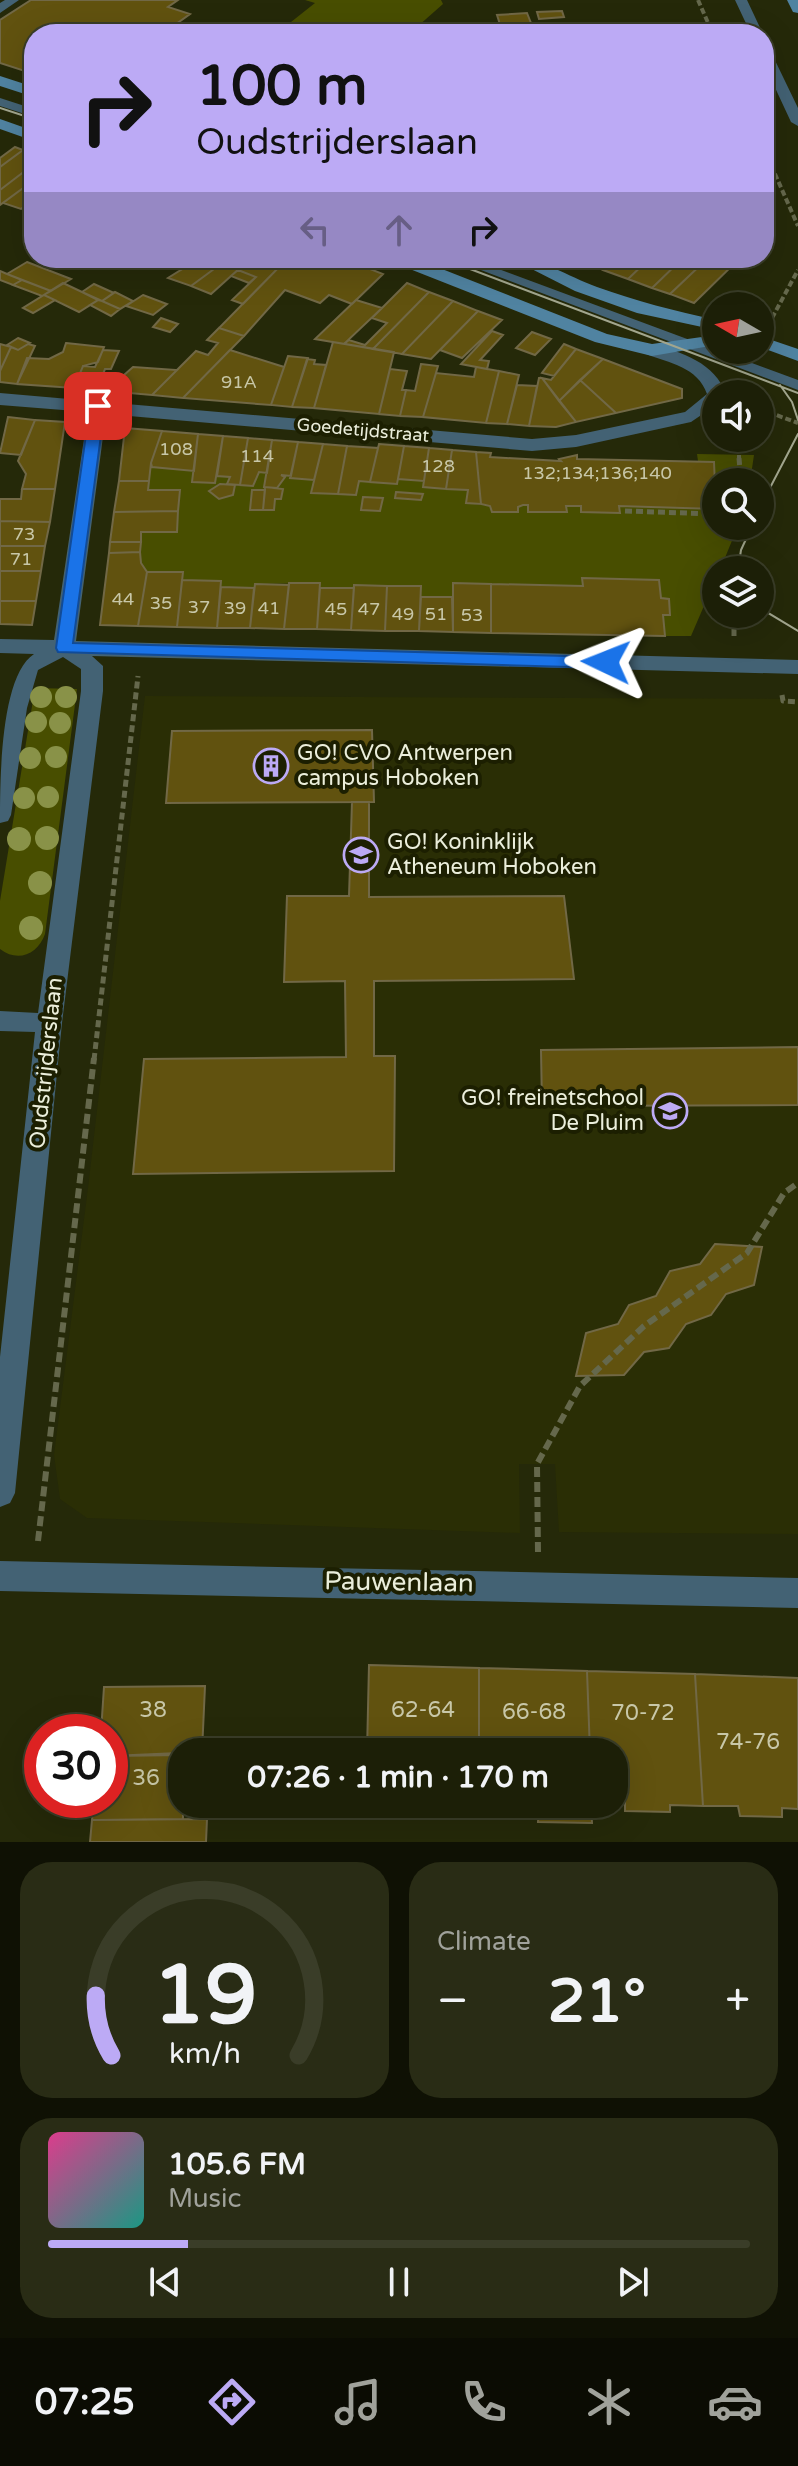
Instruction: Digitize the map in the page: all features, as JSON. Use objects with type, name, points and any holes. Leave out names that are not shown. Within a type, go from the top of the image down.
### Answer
[{"type":"main road","points":[[794,0],[798,9]]},
{"type":"main road","points":[[0,81],[24,89]]},
{"type":"main road","points":[[0,124],[24,132]]},
{"type":"main road","points":[[423,268],[601,338],[652,350],[702,343]]},
{"type":"main road","points":[[540,268],[640,317],[702,324]]},
{"type":"main road","points":[[601,338],[626,334],[640,317]]},
{"type":"main road","points":[[774,339],[798,355]]},
{"type":"street","name":"Goedetijdstraat","points":[[652,350],[704,371],[713,380]]},
{"type":"street","name":"Goedetijdstraat","points":[[0,399],[532,445],[576,441],[691,416],[702,407]]},
{"type":"street","points":[[64,648],[98,406]]},
{"type":"street","points":[[0,646],[798,667]]},
{"type":"street","points":[[0,815],[16,708],[29,666],[64,648]]},
{"type":"street","name":"Oudstrijderslaan","points":[[0,1493],[49,1023],[92,691],[92,666],[64,648]]},
{"type":"street","points":[[0,1021],[49,1023]]},
{"type":"street","name":"Pauwenlaan","points":[[0,1576],[34,1574],[798,1593]]},
{"type":"lane","points":[[0,9],[13,0]]},
{"type":"lane","points":[[741,0],[752,24]]},
{"type":"lane","points":[[774,71],[798,122]]},
{"type":"lane","points":[[0,102],[24,110]]},
{"type":"lane","points":[[487,268],[640,317],[689,345],[798,385]]},
{"type":"path","points":[[698,0],[709,24]]},
{"type":"path","points":[[774,172],[798,226]]},
{"type":"path","points":[[774,314],[798,270]]},
{"type":"path","points":[[774,414],[798,423]]},
{"type":"path","points":[[739,455],[740,468]]},
{"type":"path","points":[[625,511],[702,514]]},
{"type":"path","points":[[34,1574],[138,674],[153,675]]},
{"type":"path","points":[[783,701],[798,702]]},
{"type":"path","points":[[538,1585],[537,1464],[580,1386],[644,1326],[747,1253],[784,1193],[798,1183]]},
{"type":"shaded area","name":"GO! freinetschool De Pluim","points":[[145,696],[798,699],[798,1534],[559,1532],[555,1464],[519,1464],[520,1533],[87,1518],[60,1499],[54,1455]]},
{"type":"green space","points":[[305,0],[441,0],[443,4],[420,24],[291,22],[315,3]]},
{"type":"green space","points":[[697,454],[754,455],[752,468],[715,468],[714,462],[698,461]]},
{"type":"green space","points":[[151,463],[153,467],[194,471],[193,482],[215,483],[217,476],[230,477],[227,484],[210,491],[219,499],[233,495],[235,485],[252,486],[259,472],[267,473],[265,490],[252,491],[250,510],[274,510],[275,499],[281,499],[283,490],[277,488],[284,477],[281,475],[314,480],[311,492],[321,494],[359,481],[396,484],[398,479],[424,481],[424,487],[468,490],[467,503],[490,506],[492,512],[518,512],[518,507],[528,505],[528,512],[566,512],[566,506],[581,506],[582,512],[619,513],[619,506],[702,509],[702,540],[732,540],[726,556],[702,556],[702,610],[691,636],[665,636],[663,615],[670,615],[669,599],[661,598],[659,580],[582,579],[583,586],[453,583],[452,597],[421,597],[420,586],[320,588],[320,583],[221,587],[221,582],[182,580],[183,572],[147,572],[141,563],[141,532],[177,532],[180,491],[148,490]]},
{"type":"green space","points":[[35,688],[77,689],[45,934],[38,947],[20,956],[0,949],[0,901]]},
{"type":"building","points":[[31,0],[178,0],[168,7],[190,14],[176,24],[24,24],[24,71],[0,63],[0,20]]},
{"type":"building","points":[[562,11],[564,17],[539,19],[537,12]]},
{"type":"building","points":[[527,13],[531,24],[500,24],[497,15]]},
{"type":"building","points":[[15,147],[23,150],[0,167],[0,158]]},
{"type":"building","points":[[24,150],[24,172],[0,190],[0,167]]},
{"type":"building","points":[[24,172],[24,187],[0,205],[0,190]]},
{"type":"building","points":[[24,187],[24,207],[21,209],[3,203]]},
{"type":"building","points":[[24,264],[24,268],[43,268],[71,279],[51,291],[7,274]]},
{"type":"building","points":[[184,268],[215,268],[191,286],[168,278]]},
{"type":"building","points":[[215,268],[240,268],[211,294],[191,286]]},
{"type":"building","points":[[278,268],[243,304],[232,300],[256,277],[238,270]]},
{"type":"building","points":[[278,268],[368,268],[383,274],[352,304],[329,295],[320,303],[285,290],[244,336],[219,328]]},
{"type":"building","points":[[605,268],[640,268],[628,279],[603,270]]},
{"type":"building","points":[[640,268],[673,268],[652,288],[628,279]]},
{"type":"building","points":[[673,268],[697,268],[670,294],[652,288]]},
{"type":"building","points":[[697,268],[730,268],[702,292],[694,303],[670,294]]},
{"type":"building","points":[[238,270],[256,277],[249,283],[231,276]]},
{"type":"building","points":[[0,271],[22,280],[13,285],[0,280]]},
{"type":"building","points":[[22,280],[51,291],[42,296],[13,285]]},
{"type":"building","points":[[63,283],[98,300],[79,312],[44,295]]},
{"type":"building","points":[[407,283],[429,292],[373,349],[344,344],[349,340],[365,345],[387,323],[372,318]]},
{"type":"building","points":[[94,284],[114,293],[102,301],[82,292]]},
{"type":"building","points":[[115,292],[133,301],[120,309],[102,301]]},
{"type":"building","points":[[429,292],[453,301],[402,354],[373,349]]},
{"type":"building","points":[[44,295],[55,300],[33,313],[23,308]]},
{"type":"building","points":[[143,295],[167,304],[153,315],[126,306]]},
{"type":"building","points":[[98,300],[120,309],[111,316],[90,305]]},
{"type":"building","points":[[356,300],[382,308],[344,344],[315,339]]},
{"type":"building","points":[[453,301],[478,311],[431,359],[402,354]]},
{"type":"building","points":[[478,311],[502,320],[462,358],[440,350]]},
{"type":"building","points":[[161,318],[178,324],[170,332],[153,327]]},
{"type":"building","points":[[219,328],[244,336],[183,398],[152,395],[196,351],[208,355],[218,343],[207,340]]},
{"type":"building","points":[[492,331],[503,335],[480,360],[489,361],[487,369],[461,364]]},
{"type":"building","points":[[532,332],[551,339],[535,355],[516,348]]},
{"type":"building","points":[[18,338],[30,343],[18,350],[7,345]]},
{"type":"building","points":[[333,342],[394,352],[379,414],[314,408]]},
{"type":"building","points":[[66,343],[104,347],[98,362],[83,366],[74,388],[17,384],[27,358],[49,359],[63,352]]},
{"type":"building","points":[[0,344],[11,347],[0,371]]},
{"type":"building","points":[[28,344],[35,346],[17,384],[0,382],[0,371],[11,347],[18,350]]},
{"type":"building","points":[[564,344],[576,349],[554,376],[542,373]]},
{"type":"building","points":[[576,349],[603,359],[559,401],[542,378],[551,380]]},
{"type":"building","points":[[103,350],[119,351],[111,369],[105,369],[96,391],[74,388],[83,366],[95,367]]},
{"type":"building","points":[[230,350],[284,367],[271,405],[183,398]]},
{"type":"building","points":[[288,356],[308,358],[292,407],[271,405]]},
{"type":"building","points":[[307,359],[315,360],[314,364],[326,365],[314,408],[292,407]]},
{"type":"building","points":[[603,359],[682,389],[682,398],[616,413],[580,380]]},
{"type":"building","points":[[421,364],[438,366],[423,417],[400,416],[406,390],[415,391]]},
{"type":"building","points":[[133,367],[177,370],[152,395],[106,391]]},
{"type":"building","points":[[476,367],[499,371],[486,423],[423,417],[436,373],[474,377]]},
{"type":"building","points":[[390,369],[407,371],[400,416],[379,414]]},
{"type":"building","points":[[499,371],[519,375],[507,424],[486,423]]},
{"type":"building","points":[[539,378],[576,422],[556,427],[529,426]]},
{"type":"building","points":[[580,380],[616,413],[576,422],[559,401]]},
{"type":"building","points":[[517,385],[537,386],[529,426],[507,424]]},
{"type":"building","points":[[8,417],[35,420],[21,455],[0,453]]},
{"type":"building","points":[[35,420],[65,422],[55,489],[22,489],[26,474],[18,461]]},
{"type":"building","points":[[125,428],[162,431],[151,463],[149,481],[119,481]]},
{"type":"building","points":[[162,431],[198,434],[194,471],[152,467]]},
{"type":"building","points":[[198,434],[223,436],[215,483],[192,482]]},
{"type":"building","points":[[223,436],[248,438],[240,485],[227,484],[230,477],[217,476]]},
{"type":"building","points":[[248,438],[272,440],[267,473],[259,472],[253,486],[240,485]]},
{"type":"building","points":[[272,440],[298,442],[291,476],[281,475],[285,477],[277,488],[264,487]]},
{"type":"building","points":[[298,442],[323,444],[314,480],[290,478]]},
{"type":"building","points":[[323,444],[347,446],[338,494],[311,493]]},
{"type":"building","points":[[379,444],[404,446],[397,484],[370,482]]},
{"type":"building","points":[[347,446],[378,448],[370,482],[359,481],[356,495],[338,494]]},
{"type":"building","points":[[404,446],[429,448],[424,481],[398,479]]},
{"type":"building","points":[[429,448],[452,450],[446,489],[423,487]]},
{"type":"building","points":[[452,450],[476,452],[481,504],[466,503],[468,490],[446,489]]},
{"type":"building","points":[[476,452],[491,453],[490,457],[561,461],[559,459],[577,455],[577,459],[714,462],[714,468],[702,468],[702,509],[619,506],[620,513],[581,512],[581,506],[566,506],[567,512],[528,512],[528,505],[523,505],[518,507],[518,512],[492,512],[490,506],[481,504]]},
{"type":"building","points":[[119,481],[149,481],[148,490],[180,490],[178,511],[114,512]]},
{"type":"building","points":[[220,484],[235,485],[233,495],[219,499],[209,491]]},
{"type":"building","points":[[265,487],[283,489],[281,499],[275,499],[274,510],[263,510]]},
{"type":"building","points":[[22,489],[55,489],[50,522],[0,521],[0,499],[21,499]]},
{"type":"building","points":[[252,490],[265,490],[263,510],[250,510]]},
{"type":"building","points":[[396,492],[423,494],[421,500],[395,498]]},
{"type":"building","points":[[363,497],[383,498],[380,511],[361,510]]},
{"type":"building","points":[[178,511],[177,532],[141,532],[141,542],[110,542],[114,512]]},
{"type":"building","points":[[0,521],[50,522],[45,546],[0,546]]},
{"type":"building","points":[[110,542],[141,542],[140,552],[109,553]]},
{"type":"building","points":[[0,546],[45,546],[41,571],[0,571]]},
{"type":"building","points":[[140,552],[141,563],[147,572],[138,626],[100,625],[109,553]]},
{"type":"building","points":[[0,571],[41,571],[36,601],[0,601]]},
{"type":"building","points":[[147,572],[183,572],[177,627],[138,626]]},
{"type":"building","points":[[582,578],[659,580],[661,598],[669,599],[670,615],[663,615],[665,636],[491,633],[491,584],[583,586]]},
{"type":"building","points":[[182,580],[221,581],[217,628],[177,627]]},
{"type":"building","points":[[289,583],[320,583],[317,629],[284,629]]},
{"type":"building","points":[[453,583],[491,584],[491,633],[453,632]]},
{"type":"building","points":[[255,584],[289,585],[284,629],[250,628]]},
{"type":"building","points":[[354,585],[387,586],[385,631],[351,630]]},
{"type":"building","points":[[387,586],[421,586],[419,631],[385,631]]},
{"type":"building","points":[[221,587],[254,588],[250,628],[217,628]]},
{"type":"building","points":[[320,588],[354,588],[351,630],[317,629]]},
{"type":"building","points":[[421,597],[452,597],[453,632],[419,631]]},
{"type":"building","points":[[0,601],[36,601],[32,625],[0,624]]},
{"type":"building","name":"GO! CVO Antwerpen campus Hoboken","points":[[372,730],[374,802],[166,803],[172,731]]},
{"type":"building","points":[[352,802],[369,802],[369,897],[564,896],[574,979],[374,981],[374,1056],[395,1056],[394,1171],[133,1174],[144,1059],[346,1057],[345,981],[284,982],[287,896],[349,896]]},
{"type":"building","points":[[798,1047],[798,1105],[542,1106],[541,1050]]},
{"type":"building","points":[[715,1244],[762,1247],[754,1285],[726,1294],[711,1315],[686,1324],[669,1348],[644,1352],[624,1375],[576,1376],[586,1333],[618,1324],[629,1305],[656,1296],[670,1271],[700,1264]]},
{"type":"building","points":[[369,1665],[479,1668],[479,1738],[367,1738]]},
{"type":"building","points":[[479,1668],[587,1671],[589,1738],[479,1738]]},
{"type":"building","points":[[587,1671],[695,1674],[703,1806],[670,1805],[670,1812],[628,1811],[628,1738],[589,1738]]},
{"type":"building","points":[[695,1674],[798,1678],[798,1809],[782,1808],[782,1817],[740,1816],[738,1806],[703,1806]]},
{"type":"building","points":[[205,1686],[203,1738],[168,1738],[168,1753],[128,1755],[128,1714],[102,1714],[104,1687]]},
{"type":"building","points":[[168,1755],[168,1818],[183,1819],[92,1820],[128,1818],[128,1756]]},
{"type":"building","points":[[538,1818],[592,1818],[592,1823],[538,1822]]},
{"type":"building","points":[[207,1819],[206,1842],[90,1842],[92,1820]]},
{"type":"tram line","points":[[0,108],[24,116]]},
{"type":"tram line","points":[[467,268],[781,387]]},
{"type":"tram line","points":[[781,387],[798,393]]},
{"type":"tram line","points":[[781,387],[792,402],[798,420]]},
{"type":"tram line","points":[[774,480],[798,434]]},
{"type":"tram line","points":[[740,556],[746,540]]},
{"type":"tram line","points":[[774,616],[798,631]]},
{"type":"place","name":"GO! CVO Antwerpen campus Hoboken","points":[[271,766]]},
{"type":"place","name":"GO! Koninklijk Atheneum Hoboken","points":[[361,855]]},
{"type":"place","name":"GO! freinetschool De Pluim","points":[[670,1111]]},
{"type":"route","points":[[98,406],[64,648],[606,662]]}]
